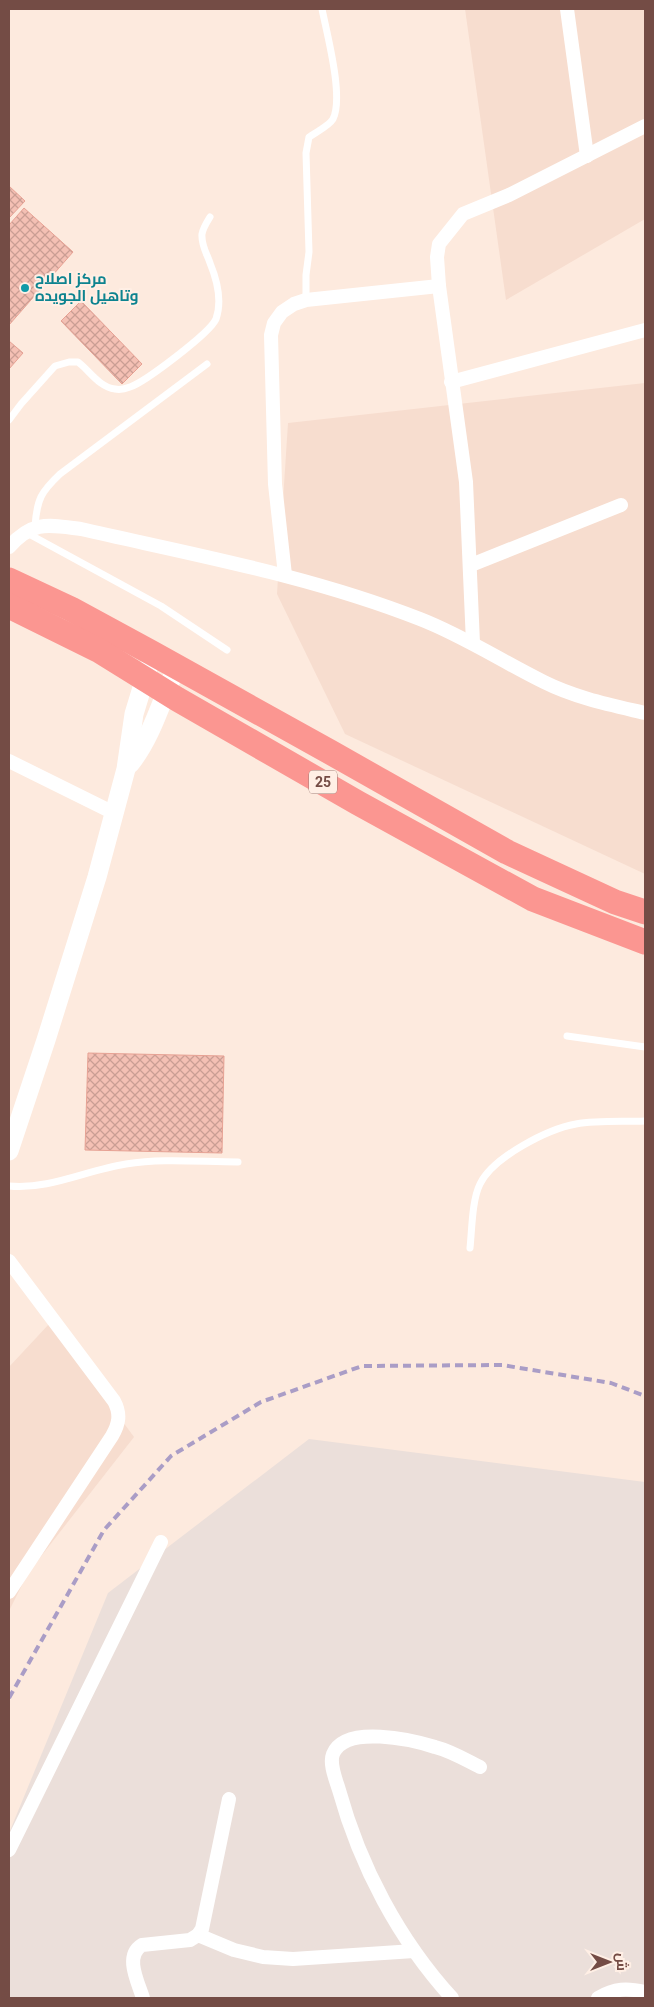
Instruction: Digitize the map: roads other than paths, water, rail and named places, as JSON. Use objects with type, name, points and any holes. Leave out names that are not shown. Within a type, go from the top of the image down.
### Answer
[{"type":"highway","name":"25","points":[[9,580],[71,609],[152,653],[507,852],[616,902],[645,912]]},
{"type":"highway","name":"25","points":[[9,606],[98,650],[366,807],[533,899],[645,942]]},
{"type":"street","points":[[567,9],[587,156]]},
{"type":"street","points":[[473,643],[466,482],[439,286],[439,244],[463,214],[509,195],[645,126]]},
{"type":"street","points":[[285,575],[275,484],[271,335],[274,323],[282,312],[294,304],[306,300],[439,286]]},
{"type":"street","points":[[451,382],[645,330]]},
{"type":"street","points":[[471,565],[621,505]]},
{"type":"street","points":[[9,546],[30,529],[50,525],[81,529],[285,575],[338,589],[421,619],[473,643],[545,683],[604,704],[645,713]]},
{"type":"street","points":[[9,1151],[97,878],[126,769],[134,714],[152,653]]},
{"type":"street","points":[[126,769],[138,753],[176,668]]},
{"type":"street","points":[[9,761],[114,813]]},
{"type":"street","points":[[9,1261],[114,1401],[119,1414],[118,1426],[112,1436],[9,1592]]},
{"type":"street","points":[[9,1850],[161,1542]]},
{"type":"street","points":[[452,1998],[430,1974],[414,1951],[366,1866],[348,1822],[333,1768],[333,1754],[341,1743],[354,1738],[373,1736],[401,1739],[437,1747],[480,1767]]},
{"type":"street","points":[[143,1998],[133,1962],[133,1954],[136,1948],[142,1945],[190,1940],[198,1935],[205,1921],[229,1799]]},
{"type":"street","points":[[198,1935],[234,1950],[263,1957],[293,1959],[414,1951]]},
{"type":"street","points":[[598,1998],[606,1993],[628,1988],[645,1992]]},
{"type":"lane","points":[[306,300],[306,275],[309,252],[306,153],[309,137],[332,121],[338,106],[322,9]]},
{"type":"lane","points":[[9,420],[55,366],[69,362],[78,362],[100,383],[109,388],[121,389],[131,387],[148,377],[207,332],[216,320],[218,302],[217,282],[203,247],[202,234],[210,217]]},
{"type":"lane","points":[[206,364],[60,474],[45,488],[30,529],[161,606],[227,650]]},
{"type":"lane","points":[[568,1036],[645,1047]]},
{"type":"lane","points":[[470,1248],[480,1184],[492,1168],[504,1159],[553,1131],[576,1124],[645,1120]]},
{"type":"lane","points":[[9,1186],[42,1184],[125,1164],[150,1161],[238,1162]]},
{"type":"railway","points":[[9,1698],[104,1530],[171,1456],[261,1402],[362,1366],[502,1365],[611,1383],[645,1396]]},
{"type":"place","name":"مركز اصلاح وتاهيل الجويده","points":[[25,288]]}]
